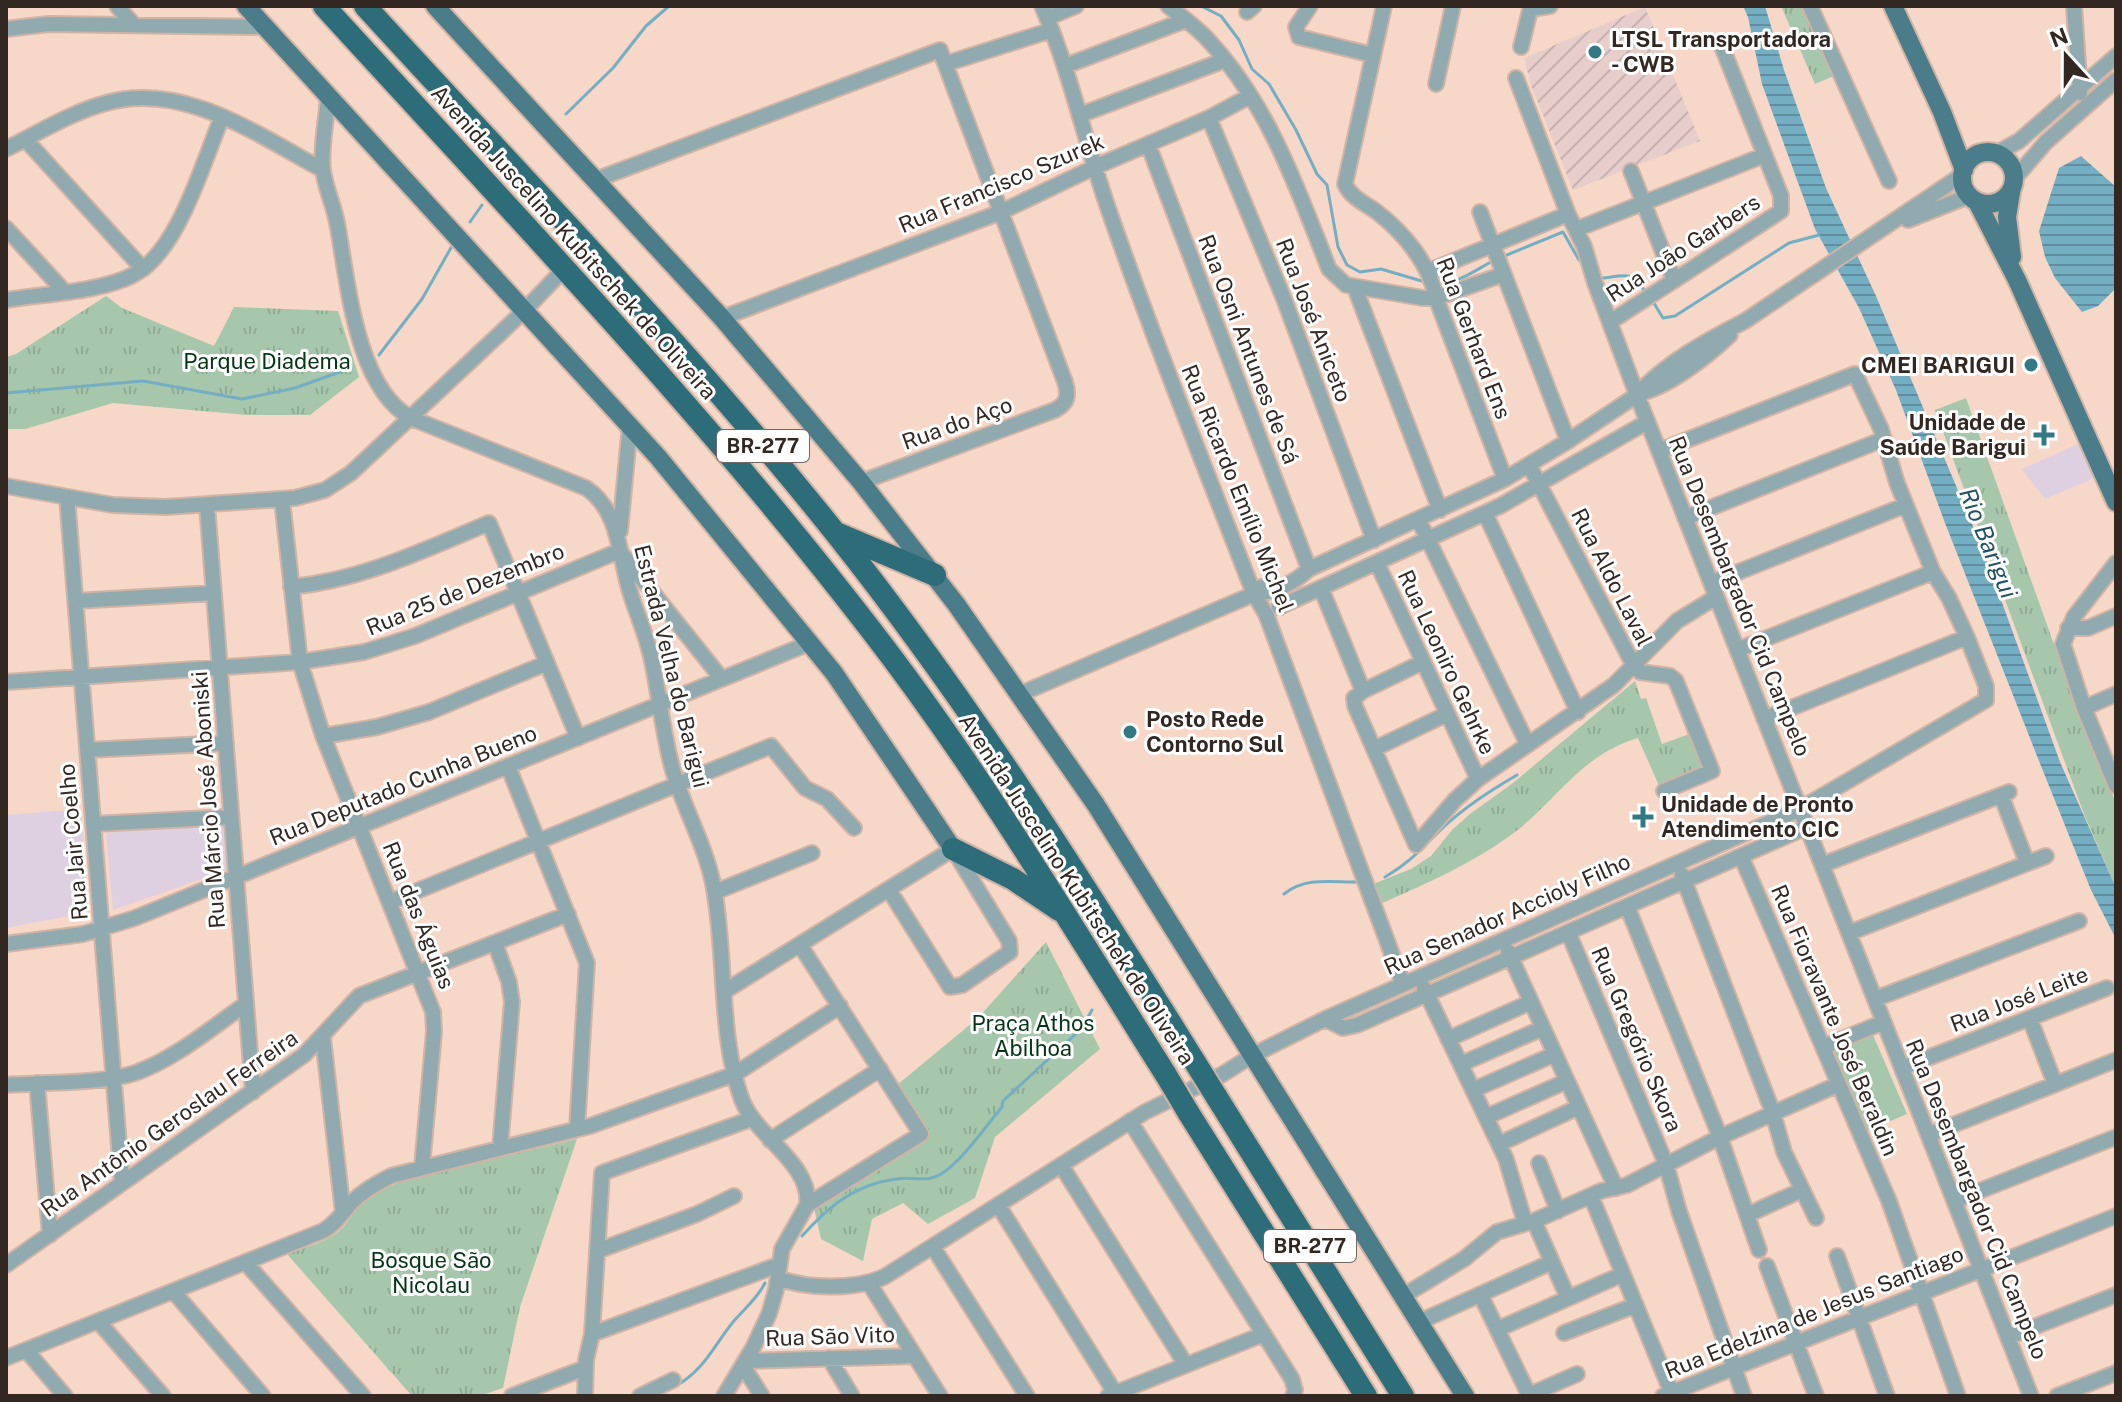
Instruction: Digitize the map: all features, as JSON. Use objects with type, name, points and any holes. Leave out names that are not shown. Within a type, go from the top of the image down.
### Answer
[{"type":"highway","name":"Avenida Juscelino Kubitschek de Oliveira","points":[[324,6],[695,413],[833,581],[958,748],[1021,841],[1366,1396]]},
{"type":"highway","name":"BR-277","points":[[365,6],[685,357],[835,533]]},
{"type":"highway","name":"Avenida Juscelino Kubitschek de Oliveira","points":[[835,533],[924,648],[1009,768],[1403,1396]]},
{"type":"highway","points":[[835,533],[935,575]]},
{"type":"highway","points":[[953,849],[1026,887],[1069,917]]},
{"type":"main road","points":[[246,6],[630,425],[810,643],[857,705],[953,849]]},
{"type":"main road","points":[[435,6],[722,318],[935,575],[1096,805],[1465,1396]]},
{"type":"main road","points":[[1893,6],[1942,112],[1963,172],[1965,190],[1973,199],[2017,280],[2116,502]]},
{"type":"main road","points":[[1942,112],[1967,140],[2010,163],[2013,185],[2008,231],[2017,280]]},
{"type":"main road","points":[[1963,172],[1973,157],[1993,153]]},
{"type":"main road","points":[[1973,199],[1985,204],[1999,202],[2013,185]]},
{"type":"street","points":[[117,6],[134,25]]},
{"type":"street","points":[[595,180],[943,57],[1076,6]]},
{"type":"street","points":[[1168,6],[1210,41],[1250,96],[1279,146],[1329,269],[1339,281],[1355,288],[1411,297],[1432,284],[1498,259],[1568,214]]},
{"type":"street","points":[[1310,6],[1296,27],[1299,37],[1373,55]]},
{"type":"street","name":"Rua Gerhard Ens","points":[[1384,6],[1345,184],[1350,193],[1390,224],[1432,284],[1505,479]]},
{"type":"street","points":[[1436,84],[1453,6]]},
{"type":"street","points":[[1521,47],[1531,8],[1550,6]]},
{"type":"street","points":[[1810,6],[1889,181]]},
{"type":"street","points":[[2074,6],[2079,86],[2074,117]]},
{"type":"street","name":"Rua Ricardo Emílio Michel","points":[[1047,18],[1065,66],[1095,167],[1164,362],[1254,594],[1266,614],[1403,984]]},
{"type":"street","points":[[1065,66],[1186,20]]},
{"type":"street","points":[[6,29],[48,24],[265,27]]},
{"type":"street","points":[[1577,229],[1765,155],[1721,44]]},
{"type":"street","points":[[1993,153],[2019,141],[2116,56]]},
{"type":"street","points":[[943,57],[1001,212]]},
{"type":"street","points":[[1080,115],[1225,60]]},
{"type":"street","name":"Rua Desembargador Cid Campelo","points":[[1516,78],[1568,214],[1577,229],[1647,422],[2031,1396]]},
{"type":"street","points":[[2013,185],[2046,142],[2116,80]]},
{"type":"street","name":"Estrada Velha do Barigui","points":[[328,96],[323,170],[334,206],[365,359],[387,398],[411,418],[586,488],[606,506],[613,522],[650,651],[677,784],[705,854],[715,892],[735,1074],[751,1119],[802,1178],[807,1188],[807,1205]]},
{"type":"street","name":"Rua Francisco Szurek","points":[[722,318],[1001,212],[1209,118],[1250,96]]},
{"type":"street","points":[[6,149],[88,109],[127,99],[164,99],[222,117],[323,170]]},
{"type":"street","points":[[6,300],[112,283],[143,269],[159,254],[173,233],[222,117]]},
{"type":"street","name":"Rua José Aniceto","points":[[1209,118],[1279,287],[1374,540]]},
{"type":"street","points":[[25,139],[143,269]]},
{"type":"street","name":"Rua Osni Antunes de Sá","points":[[1148,144],[1309,569]]},
{"type":"street","name":"Rua João Garbers","points":[[1610,322],[1781,211],[1781,196],[1765,155]]},
{"type":"street","points":[[1631,171],[1674,280]]},
{"type":"street","points":[[1020,694],[1254,594],[1263,585],[1296,570],[1309,569],[1505,479],[1637,395],[1653,391],[1718,347],[1745,321],[1963,172]]},
{"type":"street","points":[[1885,228],[1973,199]]},
{"type":"street","name":"Rua do Aço","points":[[861,482],[1055,410],[1066,402],[1065,382],[1001,212]]},
{"type":"street","points":[[1480,212],[1568,441]]},
{"type":"street","points":[[6,228],[64,291]]},
{"type":"street","points":[[1432,284],[1498,259]]},
{"type":"street","points":[[6,486],[132,507],[282,500],[316,493],[342,480],[411,418],[564,269]]},
{"type":"street","points":[[1355,288],[1440,510]]},
{"type":"street","points":[[1659,451],[1855,374],[1884,439],[1933,572],[1967,637],[1764,719]]},
{"type":"street","points":[[1279,607],[1485,513],[1540,485],[1647,422]]},
{"type":"street","points":[[630,425],[619,551],[722,679]]},
{"type":"street","points":[[1685,518],[1884,439]]},
{"type":"street","name":"Rua Aldo Laval","points":[[1529,465],[1633,664],[1646,674],[1674,678],[1712,771],[1664,791]]},
{"type":"street","name":"Rua Jair Coelho","points":[[67,497],[122,1183]]},
{"type":"street","name":"Rua das Águias","points":[[282,500],[300,662],[323,736],[419,974],[434,1021],[422,1167]]},
{"type":"street","name":"Rua Márcio José Aboniski","points":[[207,505],[253,1092]]},
{"type":"street","points":[[1423,662],[1354,698],[1416,845],[1478,779],[1614,685],[1714,590],[1906,505]]},
{"type":"street","points":[[1485,513],[1578,712]]},
{"type":"street","points":[[1418,519],[1527,743]]},
{"type":"street","points":[[291,587],[374,570],[489,523],[578,738]]},
{"type":"street","name":"Rua 25 de Dezembro","points":[[6,682],[342,657],[383,647],[619,551]]},
{"type":"street","name":"Rua Leoniro Gehrke","points":[[1377,563],[1478,779]]},
{"type":"street","points":[[2114,778],[2084,708],[2064,651],[2064,636],[2116,563]]},
{"type":"street","points":[[1737,650],[1933,572]]},
{"type":"street","points":[[1321,588],[1363,691]]},
{"type":"street","points":[[76,601],[214,593]]},
{"type":"street","points":[[2068,628],[2088,628],[2116,616]]},
{"type":"street","name":"Rua Senador Accioly Filho","points":[[869,1283],[933,1247],[1130,1121],[1234,1069],[1253,1055],[1325,1019],[1800,809],[1986,700],[1986,686],[1967,637]]},
{"type":"street","name":"Rua Deputado Cunha Bueno","points":[[6,944],[63,938],[102,929],[236,878],[810,643]]},
{"type":"street","points":[[323,736],[403,721],[547,663]]},
{"type":"street","points":[[2084,708],[2116,694]]},
{"type":"street","points":[[1374,749],[1447,714]]},
{"type":"street","points":[[88,750],[226,743]]},
{"type":"street","points":[[390,902],[771,746],[805,788],[827,799],[854,828]]},
{"type":"street","points":[[508,766],[588,971],[577,1129]]},
{"type":"street","points":[[1822,865],[2005,794],[2027,863]]},
{"type":"street","points":[[94,824],[231,817]]},
{"type":"street","points":[[1325,1019],[1336,1026],[1350,1027],[1807,827]]},
{"type":"street","points":[[725,991],[953,849],[1009,941],[1011,949],[1008,955],[954,988],[947,984],[889,890]]},
{"type":"street","points":[[715,892],[812,853]]},
{"type":"street","name":"Rua Fioravante José Beraldin","points":[[1741,856],[1889,1201],[1958,1396]]},
{"type":"street","points":[[1849,933],[2046,856]]},
{"type":"street","points":[[1678,863],[1773,1113],[1784,1152],[1816,1218]]},
{"type":"street","points":[[1627,906],[1720,1137],[1759,1250]]},
{"type":"street","name":"Rua Antônio Geroslau Ferreira","points":[[6,1265],[304,1055],[359,996],[568,914]]},
{"type":"street","points":[[1875,999],[2079,921]]},
{"type":"street","name":"Rua Gregório Skora","points":[[1568,932],[1666,1164],[1679,1211],[1744,1396]]},
{"type":"street","points":[[1503,940],[1616,1188]]},
{"type":"street","points":[[495,943],[509,982],[512,1002],[500,1148]]},
{"type":"street","points":[[724,1396],[769,1314],[782,1249],[807,1205],[921,1134],[800,945]]},
{"type":"street","points":[[1419,977],[1499,1144],[1530,1222],[1568,1298]]},
{"type":"street","name":"Rua José Leite","points":[[1902,1068],[2107,988]]},
{"type":"street","points":[[1448,1039],[1531,1002]]},
{"type":"street","points":[[6,1085],[114,1077],[138,1072],[162,1061],[246,1004]]},
{"type":"street","points":[[6,1358],[328,1228],[377,1182],[422,1167],[577,1129],[735,1074],[840,1006]]},
{"type":"street","points":[[2030,1019],[2055,1084]]},
{"type":"street","points":[[1823,1047],[1884,1022]]},
{"type":"street","points":[[1461,1064],[1543,1028]]},
{"type":"street","points":[[323,1038],[343,1213]]},
{"type":"street","points":[[1473,1090],[1555,1054]]},
{"type":"street","points":[[1928,1135],[2116,1060]]},
{"type":"street","points":[[770,1140],[880,1069]]},
{"type":"street","points":[[1486,1117],[1567,1081]]},
{"type":"street","points":[[37,1083],[50,1235]]},
{"type":"street","points":[[1403,1296],[1468,1257],[1492,1235],[1616,1188],[1839,1084]]},
{"type":"street","points":[[1499,1144],[1579,1107]]},
{"type":"street","points":[[585,1396],[602,1173],[751,1119]]},
{"type":"street","points":[[1130,1121],[1292,1379],[1293,1396]]},
{"type":"street","points":[[1954,1201],[2116,1137]]},
{"type":"street","points":[[1539,1163],[1558,1211]]},
{"type":"street","points":[[1061,1165],[1186,1365]]},
{"type":"street","points":[[1747,1215],[1802,1190]]},
{"type":"street","points":[[597,1251],[697,1214],[734,1196]]},
{"type":"street","points":[[1591,1196],[1669,1395]]},
{"type":"street","points":[[998,1205],[1114,1395],[1264,1334]]},
{"type":"street","name":"Rua Edelzina de Jesus Santiago","points":[[1669,1395],[1859,1316],[2116,1216]]},
{"type":"street","points":[[933,1247],[1027,1396]]},
{"type":"street","points":[[1837,1256],[1887,1396]]},
{"type":"street","points":[[245,1262],[363,1396]]},
{"type":"street","points":[[1419,1322],[1552,1262]]},
{"type":"street","points":[[1767,1266],[1816,1396]]},
{"type":"street","points":[[592,1334],[778,1272],[803,1286],[869,1283],[940,1396]]},
{"type":"street","points":[[1498,1329],[1623,1274]]},
{"type":"street","points":[[173,1291],[263,1396]]},
{"type":"street","points":[[1480,1294],[1528,1396],[1577,1374]]},
{"type":"street","points":[[2008,1337],[2116,1295]]},
{"type":"street","points":[[1564,1333],[1636,1305]]},
{"type":"street","points":[[98,1321],[163,1396]]},
{"type":"street","points":[[26,1350],[65,1396]]},
{"type":"street","name":"Rua São Vito","points":[[744,1363],[914,1356]]},
{"type":"street","points":[[829,1358],[852,1396]]},
{"type":"street","points":[[744,1363],[762,1396]]},
{"type":"street","points":[[512,1396],[585,1368]]},
{"type":"street","points":[[2057,1396],[2116,1373]]},
{"type":"street","points":[[640,1396],[673,1380]]},
{"type":"shaded area","points":[[1645,7],[1700,141],[1573,190],[1531,85],[1524,58]]},
{"type":"shaded area","points":[[2083,442],[2097,477],[2045,499],[2022,469]]},
{"type":"shaded area","points":[[81,809],[89,912],[6,928],[6,815]]},
{"type":"shaded area","points":[[222,822],[227,870],[113,910],[106,833]]},
{"type":"green space","points":[[1781,6],[1806,6],[1836,75],[1815,84]]},
{"type":"green space","name":"Parque Diadema","points":[[106,296],[122,308],[214,346],[234,307],[338,311],[359,377],[310,415],[247,415],[113,403],[25,429],[6,429],[6,357],[16,354]]},
{"type":"green space","points":[[1966,398],[2056,650],[2116,804],[2116,888],[2084,814],[1935,410]]},
{"type":"green space","points":[[1635,681],[1641,699],[1646,698],[1662,744],[1692,733],[1706,769],[1660,788],[1638,738],[1618,746],[1584,767],[1527,822],[1496,845],[1448,873],[1380,904],[1373,884],[1411,869],[1431,856],[1470,814],[1513,783]]},
{"type":"green space","name":"Praça Athos Abilhoa","points":[[1046,942],[1100,1049],[995,1137],[975,1198],[928,1224],[903,1203],[872,1219],[863,1261],[821,1239],[814,1208],[929,1136],[897,1085],[978,1018]]},
{"type":"green space","points":[[1873,1035],[1907,1114],[1867,1131],[1834,1051]]},
{"type":"green space","name":"Bosque São Nicolau","points":[[577,1139],[520,1307],[503,1388],[479,1396],[412,1396],[287,1254],[334,1235],[364,1202],[408,1179]]},
{"type":"water","points":[[1743,6],[1765,6],[1826,188],[1876,296],[1981,545],[2060,762],[2116,888],[2116,939],[2091,890],[2039,761],[1896,390],[1859,308],[1815,229],[1762,84]]},
{"type":"water","points":[[2081,156],[2116,187],[2116,288],[2098,306],[2082,312],[2055,278],[2045,257],[2039,231],[2059,168]]},
{"type":"waterway","points":[[566,114],[613,68],[646,26],[669,6]]},
{"type":"waterway","points":[[1201,6],[1221,16],[1239,40],[1252,69],[1269,84],[1296,130],[1317,174],[1327,185],[1338,247],[1347,265],[1360,272],[1381,269],[1425,282]]},
{"type":"waterway","points":[[470,222],[482,205]]},
{"type":"waterway","points":[[1502,257],[1563,232],[1579,260]]},
{"type":"waterway","points":[[1652,300],[1663,318],[1675,316],[1789,243],[1819,235]]},
{"type":"waterway","points":[[379,355],[422,299],[452,246]]},
{"type":"waterway","points":[[1436,283],[1459,279],[1495,260]]},
{"type":"waterway","points":[[1603,278],[1628,276],[1637,281],[1646,293]]},
{"type":"waterway","points":[[6,393],[143,381],[242,399],[295,388],[351,368]]},
{"type":"waterway","points":[[1385,877],[1411,858],[1464,809],[1517,775]]},
{"type":"waterway","points":[[1284,894],[1309,883],[1356,882]]},
{"type":"waterway","points":[[802,1236],[843,1198],[868,1186],[902,1178],[926,1179],[944,1172],[960,1158],[1002,1107],[1003,1101],[1081,1029],[1092,1010]]},
{"type":"waterway","points":[[676,1386],[702,1365],[765,1283]]},
{"type":"place","name":"LTSL Transportadora - CWB","points":[[1595,52]]},
{"type":"place","name":"CMEI BARIGUI","points":[[2031,365]]},
{"type":"place","name":"Unidade de Saúde Barigui","points":[[2044,435]]},
{"type":"place","name":"Posto Rede Contorno Sul","points":[[1130,732]]},
{"type":"place","name":"Unidade de Pronto Atendimento CIC","points":[[1643,817]]},
{"type":"water label","name":"Rio Barigui","points":[[1988,543]]}]
